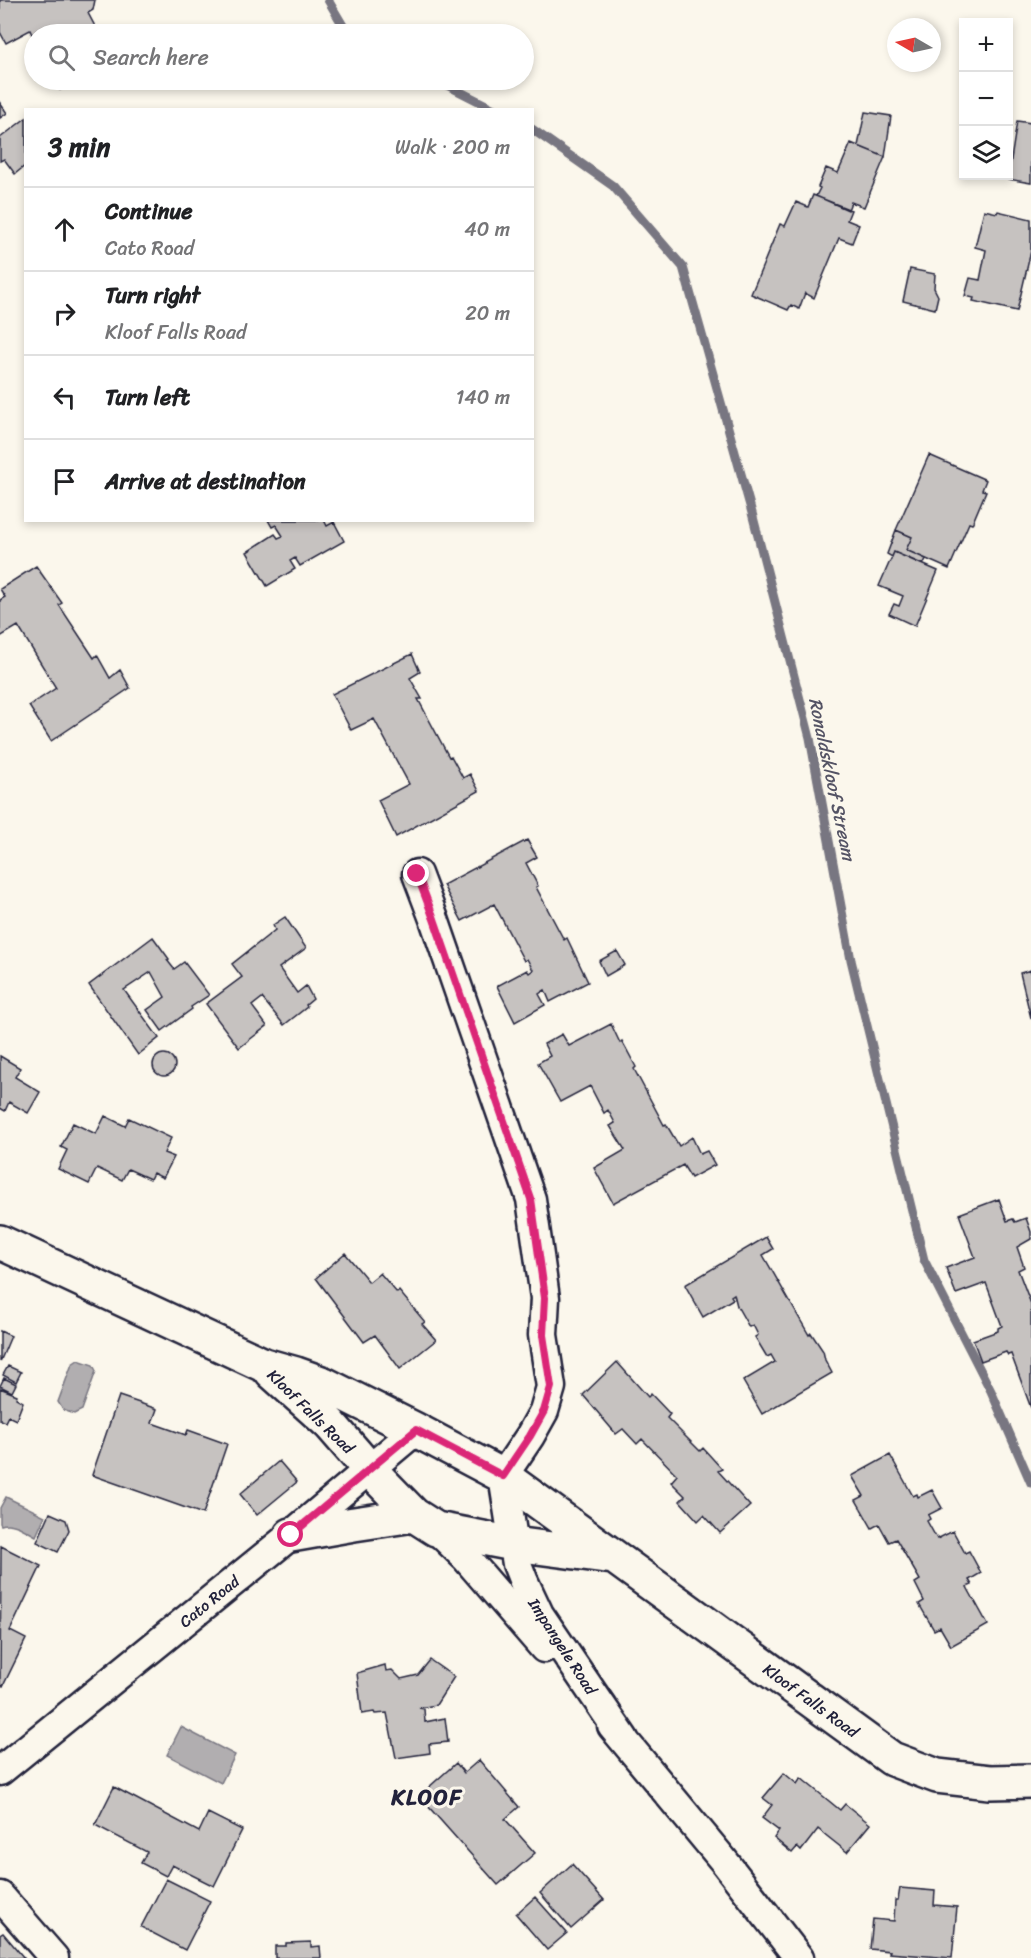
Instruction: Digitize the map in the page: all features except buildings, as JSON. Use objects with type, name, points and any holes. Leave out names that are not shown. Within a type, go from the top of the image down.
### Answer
[{"type":"main road","name":"Kloof Falls Road","points":[[0,1242],[264,1365],[324,1384],[503,1476],[892,1759],[937,1776],[990,1782],[1031,1781]]},
{"type":"main road","name":"Kloof Falls Road","points":[[264,1365],[330,1424],[369,1469],[425,1522],[514,1544],[615,1557]]},
{"type":"main road","points":[[291,1535],[354,1524],[425,1522]]},
{"type":"street","points":[[417,874],[531,1199],[545,1298],[543,1335],[551,1387],[544,1411],[503,1476]]},
{"type":"street","name":"Cato Road","points":[[0,1771],[291,1535],[416,1430]]},
{"type":"street","name":"Impangele Road","points":[[503,1476],[517,1564],[539,1614],[624,1739]]},
{"type":"street","name":"Impangele Road","points":[[425,1522],[467,1559],[624,1739],[799,1958]]},
{"type":"street","points":[[0,1896],[54,1958]]},
{"type":"shaded area","points":[[78,1360],[93,1365],[96,1371],[82,1410],[74,1414],[63,1410],[58,1402],[72,1364]]},
{"type":"shaded area","points":[[6,1497],[45,1516],[36,1536],[14,1525],[1,1525],[0,1508]]},
{"type":"shaded area","points":[[181,1727],[235,1755],[221,1783],[167,1755]]},
{"type":"waterway","name":"Ronaldskloof Stream","points":[[328,0],[342,24]]},
{"type":"waterway","name":"Ronaldskloof Stream","points":[[457,90],[492,108]]},
{"type":"waterway","name":"Ronaldskloof Stream","points":[[534,130],[613,186],[683,267],[752,513],[810,738],[851,960],[924,1260],[991,1391],[1031,1483]]},
{"type":"district","name":"KLOOF","points":[[427,1797]]},
{"type":"route","points":[[291,1535],[416,1430],[503,1476],[544,1411],[551,1387],[543,1335],[545,1298],[531,1199],[417,874]]}]
